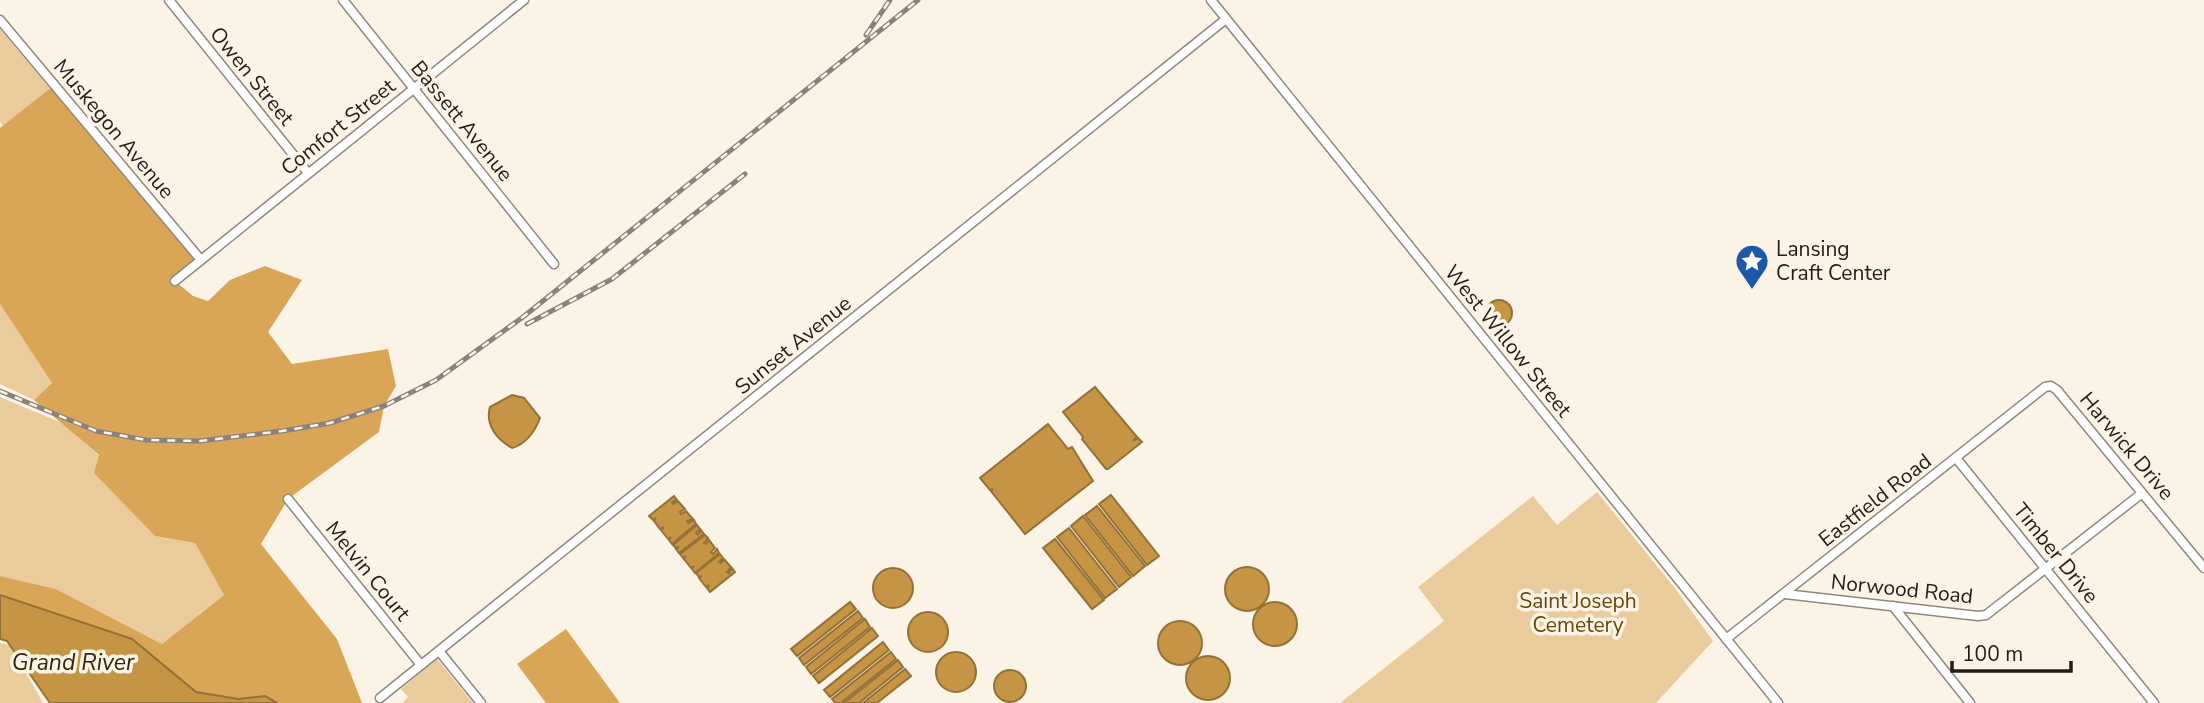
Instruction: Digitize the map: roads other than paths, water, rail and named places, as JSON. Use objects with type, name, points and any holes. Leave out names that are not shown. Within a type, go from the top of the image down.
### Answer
[{"type":"street","name":"Owen Street","points":[[169,0],[308,173]]},
{"type":"street","name":"Bassett Avenue","points":[[343,0],[554,264]]},
{"type":"street","name":"Comfort Street","points":[[175,281],[523,0]]},
{"type":"street","name":"West Willow Street","points":[[1211,0],[1778,703]]},
{"type":"street","name":"Sunset Avenue","points":[[380,698],[1226,19]]},
{"type":"street","name":"Muskegon Avenue","points":[[0,20],[201,260]]},
{"type":"street","name":"Harwick Drive","points":[[2045,387],[2051,386],[2057,390],[2204,568]]},
{"type":"street","name":"Eastfield Road","points":[[1726,639],[2045,387]]},
{"type":"street","name":"Timber Drive","points":[[1956,458],[2154,703]]},
{"type":"street","name":"Norwood Road","points":[[1785,594],[1986,615],[2141,494]]},
{"type":"street","name":"Melvin Court","points":[[288,499],[421,665]]},
{"type":"street","points":[[1893,606],[1970,703]]},
{"type":"street","points":[[439,651],[481,703]]},
{"type":"water","points":[[1499,300],[1508,304],[1512,313],[1508,322],[1499,326],[1490,322],[1486,313],[1490,304]]},
{"type":"water","points":[[1095,387],[1137,437],[1133,441],[1138,438],[1142,442],[1108,469],[1063,412]]},
{"type":"water","points":[[512,395],[524,398],[540,418],[529,436],[512,448],[493,431],[489,413],[490,407]]},
{"type":"water","points":[[1048,424],[1068,449],[1072,447],[1093,481],[1025,534],[991,491],[993,489],[990,490],[980,478]]},
{"type":"water","points":[[1111,495],[1159,556],[1147,565],[1099,504]]},
{"type":"water","points":[[674,496],[677,500],[672,502],[673,504],[678,501],[685,509],[681,514],[686,511],[693,519],[687,521],[688,523],[694,520],[696,524],[672,544],[669,540],[671,537],[668,539],[661,530],[664,527],[660,529],[654,521],[656,518],[653,520],[649,516]]},
{"type":"water","points":[[1097,506],[1145,566],[1133,576],[1085,515]]},
{"type":"water","points":[[1083,516],[1131,577],[1119,587],[1071,526]]},
{"type":"water","points":[[697,525],[700,529],[696,533],[698,535],[701,530],[704,534],[679,553],[676,549],[679,547],[673,545]]},
{"type":"water","points":[[1069,528],[1117,589],[1105,598],[1057,537]]},
{"type":"water","points":[[705,535],[708,538],[704,543],[709,540],[715,548],[711,552],[713,554],[717,549],[719,553],[695,573],[692,569],[694,566],[691,568],[684,559],[686,556],[683,558],[680,554]]},
{"type":"water","points":[[1055,539],[1104,600],[1092,609],[1043,548]]},
{"type":"water","points":[[720,554],[723,558],[719,562],[724,559],[731,567],[727,572],[732,568],[735,572],[710,592],[707,588],[709,585],[706,587],[699,578],[702,576],[699,577],[696,573]]},
{"type":"water","points":[[1247,567],[1262,574],[1269,589],[1262,604],[1247,611],[1232,604],[1225,589],[1232,574]]},
{"type":"water","points":[[893,568],[901,569],[907,574],[912,580],[912,596],[907,602],[901,607],[893,608],[885,607],[879,602],[874,596],[873,588],[874,580],[879,574],[885,569]]},
{"type":"water","name":"Grand River","points":[[0,595],[132,639],[196,692],[238,699],[265,696],[277,703],[50,703],[7,641],[0,639]]},
{"type":"water","points":[[850,602],[856,609],[797,656],[791,649]]},
{"type":"water","points":[[1275,602],[1290,609],[1297,624],[1290,639],[1275,646],[1260,639],[1253,624],[1260,609]]},
{"type":"water","points":[[858,611],[863,618],[804,665],[799,658]]},
{"type":"water","points":[[928,612],[936,613],[942,618],[947,624],[947,640],[942,646],[936,651],[928,652],[920,651],[914,646],[909,640],[908,632],[909,624],[914,618],[920,613]]},
{"type":"water","points":[[865,619],[870,627],[811,674],[806,667]]},
{"type":"water","points":[[1180,621],[1195,628],[1202,643],[1195,658],[1180,665],[1165,658],[1158,643],[1165,628]]},
{"type":"water","points":[[872,628],[878,636],[819,683],[813,676]]},
{"type":"water","points":[[883,642],[889,650],[830,697],[824,690]]},
{"type":"water","points":[[891,652],[896,659],[841,703],[835,703],[832,699]]},
{"type":"water","points":[[956,652],[964,653],[970,658],[975,664],[975,680],[970,686],[964,691],[956,692],[948,691],[942,686],[937,680],[936,672],[937,664],[942,658],[948,653]]},
{"type":"water","points":[[1208,656],[1223,663],[1230,678],[1223,693],[1208,700],[1193,693],[1186,678],[1193,663]]},
{"type":"water","points":[[898,660],[903,667],[859,703],[844,703]]},
{"type":"water","points":[[905,669],[911,676],[877,703],[863,703]]},
{"type":"water","points":[[1010,670],[1022,674],[1026,686],[1022,698],[1010,702],[998,698],[994,686],[998,674]]},
{"type":"railway","points":[[866,35],[890,0]]},
{"type":"railway","points":[[0,391],[96,431],[146,440],[200,441],[282,431],[330,423],[384,406],[436,380],[523,317],[918,0]]},
{"type":"railway","points":[[527,324],[612,279],[745,174]]},
{"type":"place","name":"Lansing Craft Center","points":[[1752,291]]},
{"type":"park label","name":"Saint Joseph Cemetery","points":[[1578,613]]}]
